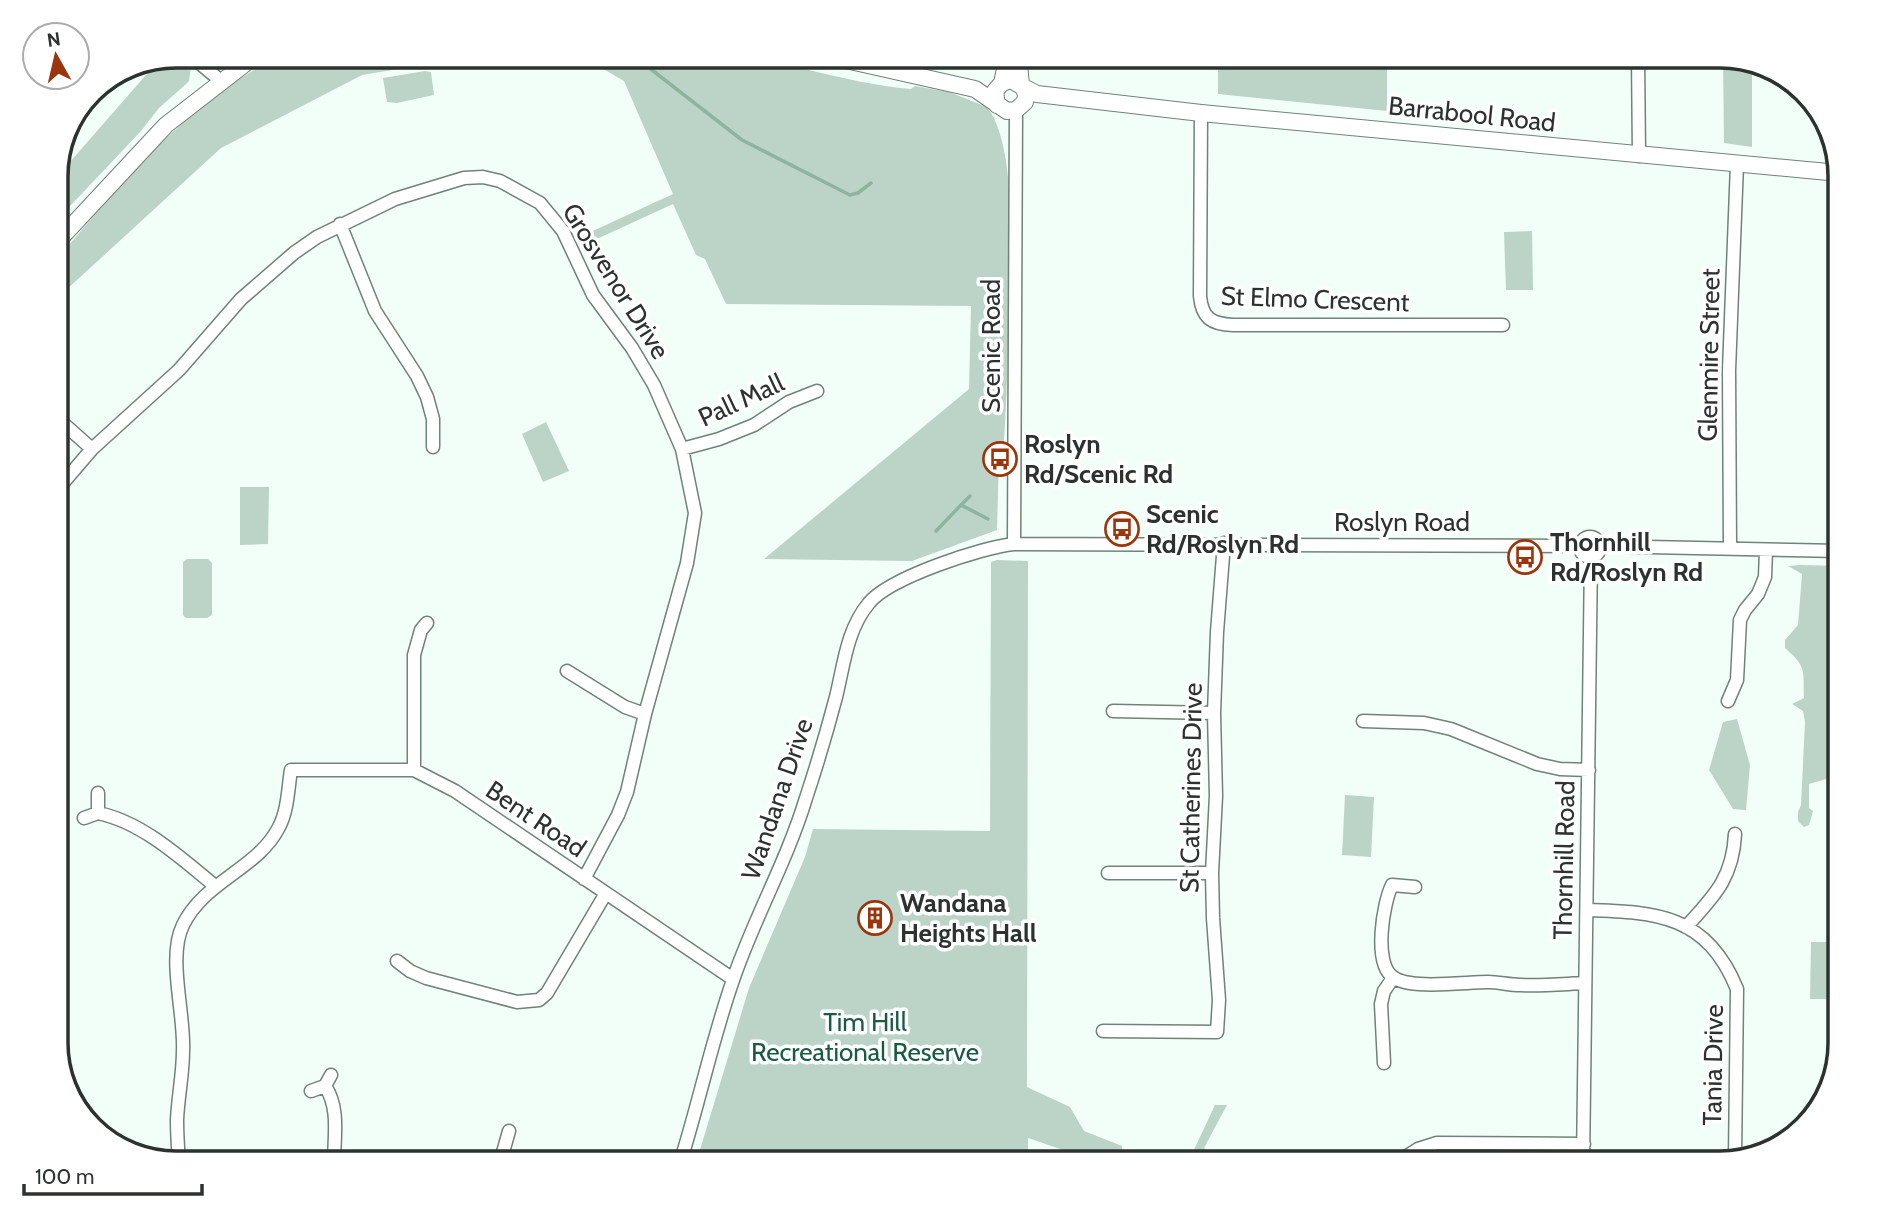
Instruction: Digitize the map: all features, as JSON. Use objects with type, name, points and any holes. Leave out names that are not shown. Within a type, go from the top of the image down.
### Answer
[{"type":"main road","points":[[68,230],[166,125],[239,68]]},
{"type":"main road","points":[[881,68],[975,89],[1008,108]]},
{"type":"main road","points":[[1005,68],[994,96],[1008,108]]},
{"type":"main road","points":[[1008,108],[1026,94],[1020,68]]},
{"type":"main road","points":[[975,89],[1010,80],[1022,85]]},
{"type":"main road","name":"Barrabool Road","points":[[1022,85],[1037,94],[1099,102],[1639,156],[1828,172]]},
{"type":"main road","name":"Barrabool Road","points":[[1008,108],[1099,102]]},
{"type":"street","points":[[205,68],[221,81]]},
{"type":"street","points":[[1638,68],[1639,156]]},
{"type":"street","name":"Scenic Road","points":[[1008,108],[1017,148],[1014,544]]},
{"type":"street","name":"St Elmo Crescent","points":[[1201,113],[1200,296],[1202,312],[1209,320],[1233,325],[1503,325]]},
{"type":"street","name":"Glenmire Street","points":[[1730,548],[1729,370],[1737,164]]},
{"type":"street","name":"Grosvenor Drive","points":[[68,477],[92,449],[179,370],[241,299],[294,253],[341,224],[395,199],[464,178],[484,177],[500,181],[540,204],[563,231],[593,295],[654,385],[682,449],[695,513],[675,612],[645,715],[627,792],[618,815],[584,879]]},
{"type":"street","points":[[341,224],[375,311],[417,376],[427,397],[432,419],[433,447]]},
{"type":"street","name":"Pall Mall","points":[[682,449],[719,439],[754,425],[789,402],[817,390]]},
{"type":"street","points":[[68,428],[92,449]]},
{"type":"street","points":[[1592,537],[1598,540],[1600,546],[1598,553],[1591,557],[1584,555],[1580,546],[1583,540],[1592,537]]},
{"type":"street","name":"St Catherines Drive","points":[[1103,1031],[1217,1032],[1219,1000],[1212,873],[1216,796],[1214,713],[1224,543]]},
{"type":"street","name":"Roslyn Road","points":[[1014,544],[1580,546]]},
{"type":"street","name":"Wandana Drive","points":[[683,1151],[733,979],[789,851],[835,698],[847,645],[858,618],[880,592],[900,580],[991,547],[1014,544]]},
{"type":"street","points":[[1600,546],[1828,551]]},
{"type":"street","points":[[1728,701],[1737,680],[1740,620],[1758,594],[1765,577],[1766,550]]},
{"type":"street","name":"Thornhill Road","points":[[1584,1151],[1591,557]]},
{"type":"street","points":[[414,770],[414,656],[416,641],[428,623]]},
{"type":"street","points":[[567,671],[615,701],[645,715]]},
{"type":"street","points":[[1113,711],[1214,713]]},
{"type":"street","points":[[1363,721],[1410,721],[1437,726],[1537,764],[1560,769],[1588,770]]},
{"type":"street","name":"Bent Road","points":[[215,886],[254,856],[275,834],[285,811],[291,770],[414,770],[441,782],[733,979]]},
{"type":"street","points":[[98,793],[99,813]]},
{"type":"street","points":[[84,818],[99,813],[127,822],[190,865],[215,886],[183,924],[177,947],[183,1027],[177,1119],[178,1151]]},
{"type":"street","points":[[1686,927],[1724,882],[1729,871],[1735,834]]},
{"type":"street","points":[[1108,873],[1212,873]]},
{"type":"street","points":[[1415,887],[1387,884],[1382,936],[1386,969],[1393,978],[1434,984],[1585,983]]},
{"type":"street","points":[[397,961],[426,978],[517,1002],[539,1000],[547,993],[606,893]]},
{"type":"street","name":"Tania Drive","points":[[1587,910],[1636,912],[1667,918],[1696,932],[1718,951],[1728,967],[1737,989],[1735,1150]]},
{"type":"street","points":[[1384,1063],[1381,1004],[1383,994],[1393,978]]},
{"type":"street","points":[[311,1091],[328,1081],[335,1111],[334,1151]]},
{"type":"street","points":[[503,1151],[509,1131]]},
{"type":"street","points":[[1415,1151],[1447,1142],[1584,1144]]},
{"type":"green space","points":[[191,68],[189,81],[159,108],[141,131],[68,208],[69,163],[148,72]]},
{"type":"green space","points":[[259,68],[404,68],[362,75],[221,148],[68,288],[68,246],[158,146],[215,96]]},
{"type":"green space","points":[[602,68],[802,68],[885,86],[911,89],[915,86],[949,92],[987,107],[997,124],[1003,146],[1010,199],[1006,395],[1003,454],[999,454],[997,530],[912,561],[764,559],[969,389],[971,306],[726,304],[705,259],[696,255],[673,204],[586,244],[582,236],[673,194],[624,81]]},
{"type":"green space","points":[[1218,68],[1387,68],[1387,111],[1218,94]]},
{"type":"green space","points":[[1723,68],[1752,74],[1752,147],[1724,143]]},
{"type":"green space","points":[[431,72],[434,95],[397,103],[387,102],[383,78]]},
{"type":"green space","points":[[1532,231],[1533,290],[1506,290],[1504,232]]},
{"type":"green space","points":[[546,422],[569,471],[543,482],[522,434]]},
{"type":"green space","points":[[240,487],[269,487],[268,544],[240,545]]},
{"type":"green space","points":[[187,559],[208,559],[212,563],[212,615],[207,618],[186,618],[183,615],[183,562]]},
{"type":"green space","name":"Tim Hill Recreational Reserve","points":[[1028,561],[1027,1087],[1070,1107],[1084,1131],[1122,1146],[1122,1151],[1066,1151],[1028,1138],[1028,1151],[700,1151],[749,988],[805,857],[813,829],[990,831],[991,562]]},
{"type":"green space","points":[[1788,566],[1828,566],[1828,778],[1809,784],[1809,808],[1813,811],[1809,825],[1804,827],[1798,821],[1798,812],[1801,805],[1805,722],[1803,711],[1792,704],[1804,698],[1803,675],[1797,660],[1785,648],[1785,640],[1798,625],[1802,574]]},
{"type":"green space","points":[[1737,719],[1750,765],[1746,810],[1733,809],[1709,770],[1723,722]]},
{"type":"green space","points":[[1345,795],[1374,797],[1371,857],[1342,855]]},
{"type":"green space","points":[[1811,942],[1828,942],[1828,999],[1810,999]]},
{"type":"green space","points":[[1215,1105],[1227,1105],[1204,1148],[1207,1151],[1193,1151]]},
{"type":"waterway","points":[[649,68],[742,140],[850,195],[858,193],[871,183]]},
{"type":"waterway","points":[[961,505],[970,496]]},
{"type":"waterway","points":[[936,531],[961,505],[988,519]]},
{"type":"place","name":"Roslyn Rd/Scenic Rd","points":[[1000,459]]},
{"type":"place","name":"Scenic Rd/Roslyn Rd","points":[[1122,529]]},
{"type":"place","name":"Thornhill Rd/Roslyn Rd","points":[[1525,557]]},
{"type":"place","name":"Wandana Heights Hall","points":[[875,918]]}]
